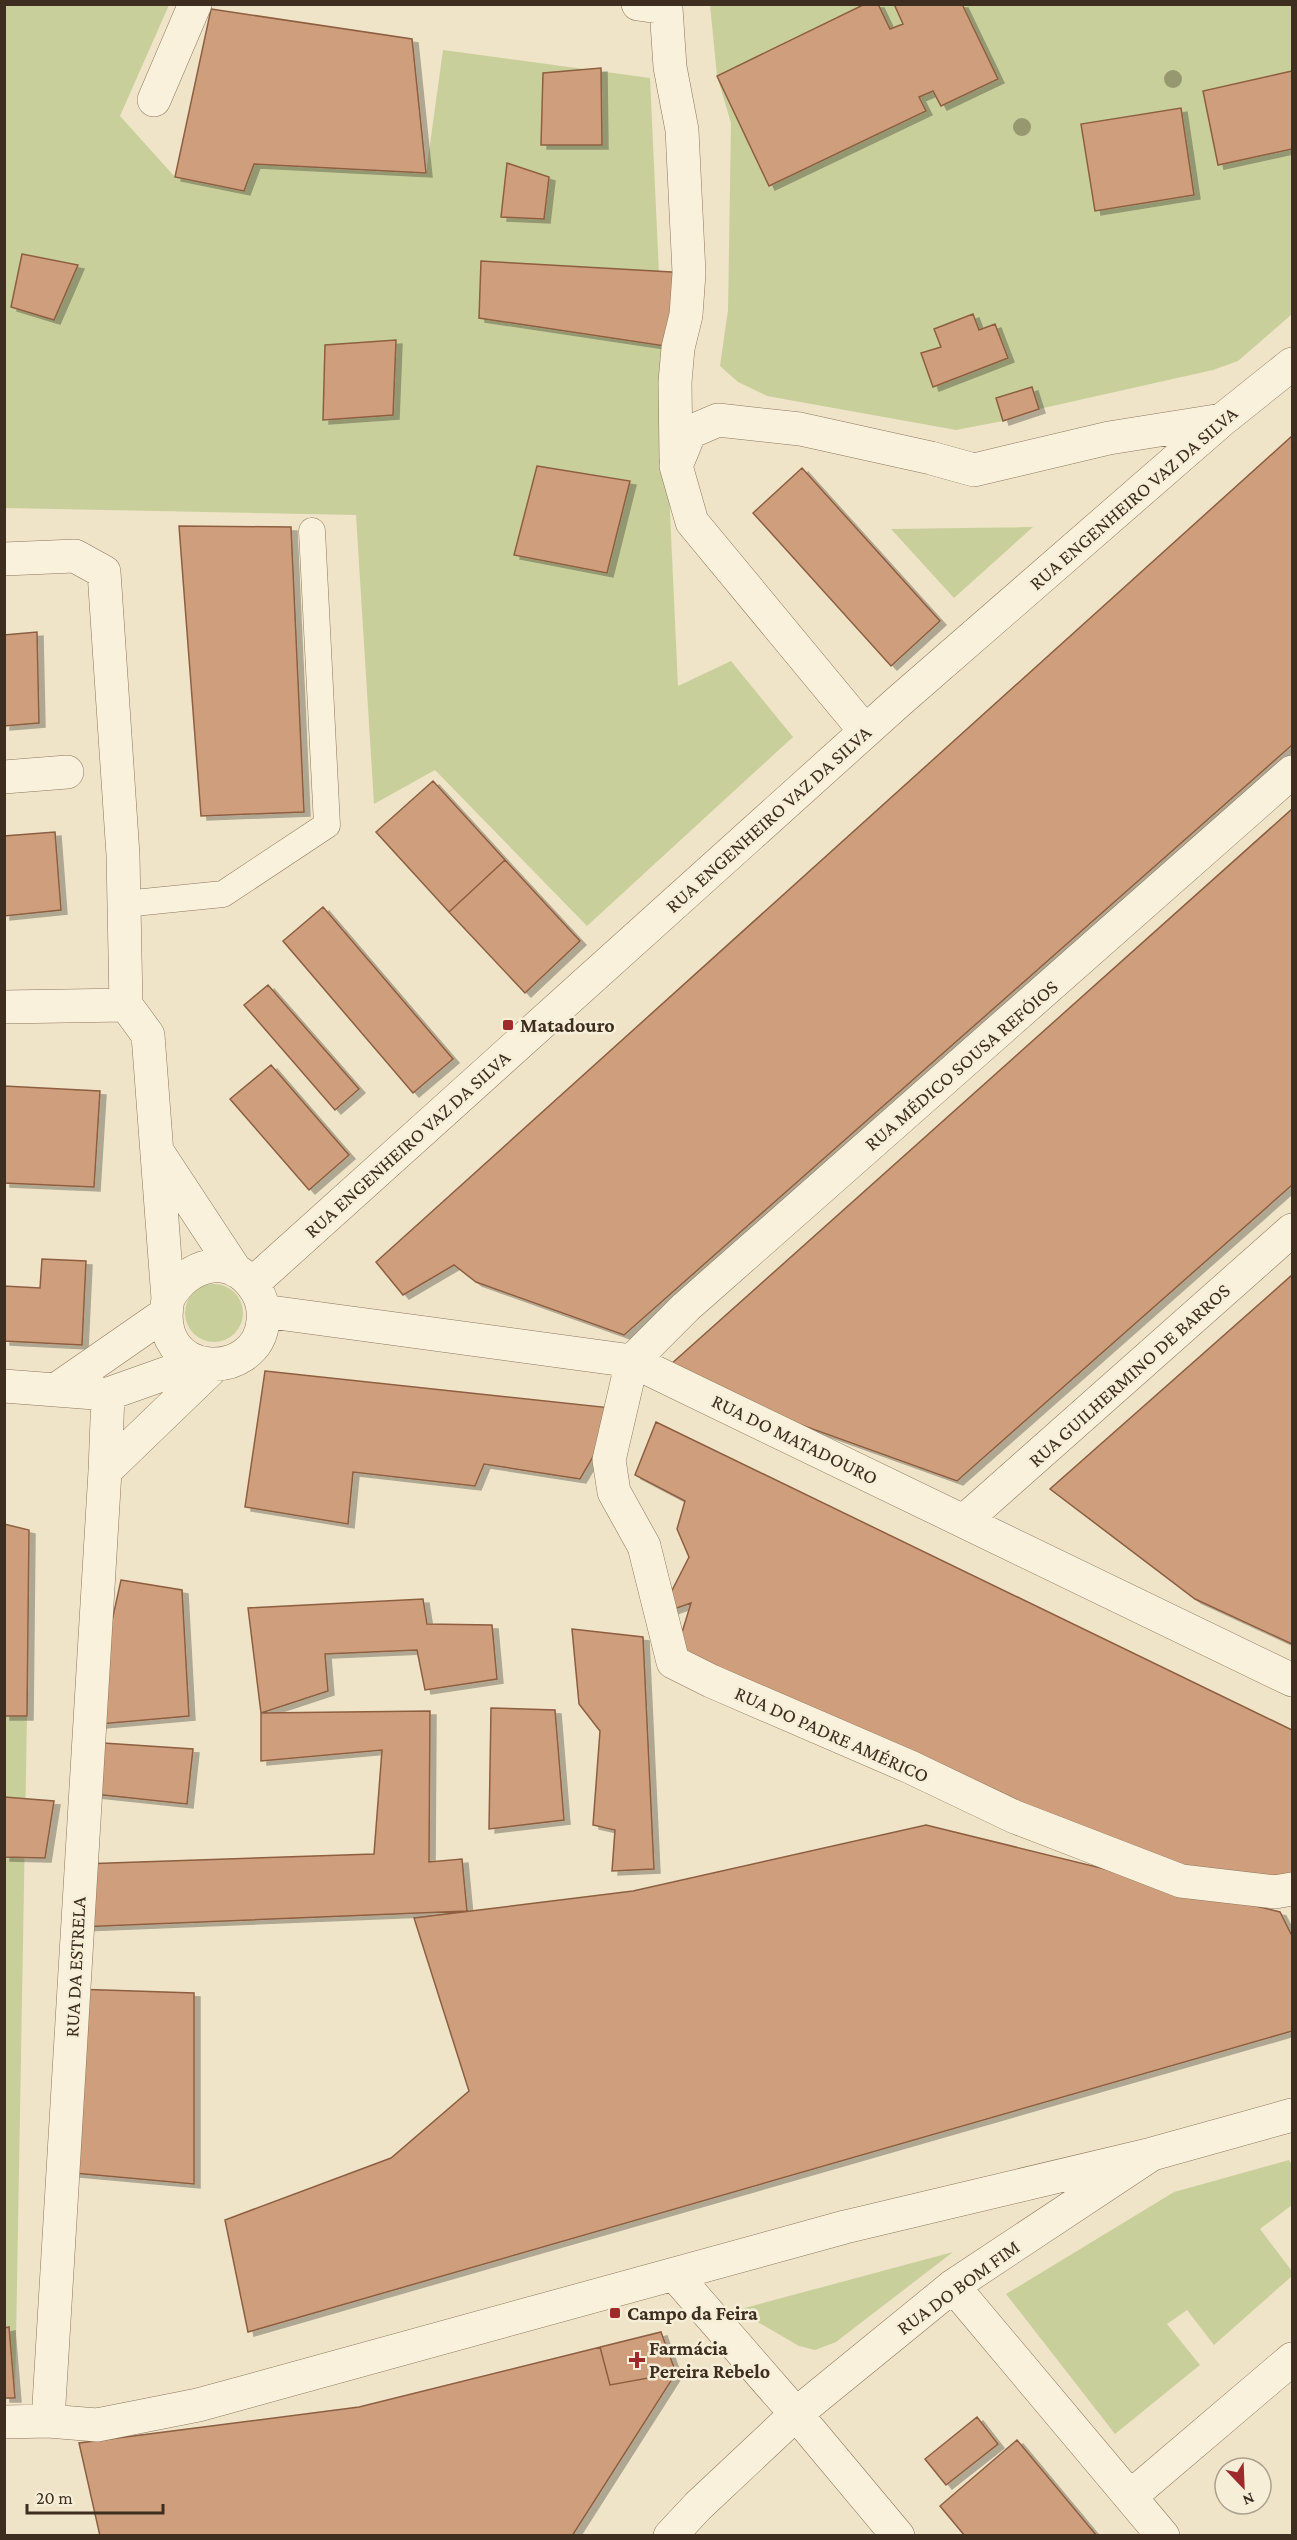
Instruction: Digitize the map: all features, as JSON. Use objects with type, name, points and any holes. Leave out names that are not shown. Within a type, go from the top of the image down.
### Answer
[{"type":"street","points":[[154,100],[195,4]]},
{"type":"street","points":[[656,6],[682,130],[689,273],[686,315],[678,348],[675,382],[676,466],[692,522],[865,731]]},
{"type":"street","name":"RUA ENGENHEIRO VAZ DA SILVA","points":[[250,1289],[865,731],[1222,420],[1293,364]]},
{"type":"street","points":[[676,466],[690,432],[718,420],[800,429],[931,458],[974,470],[1109,438],[1222,420]]},
{"type":"street","points":[[4,559],[75,556],[104,572],[124,904],[126,1005],[148,1035],[166,1330],[174,1345],[185,1355],[206,1364]]},
{"type":"street","points":[[4,777],[67,772]]},
{"type":"street","name":"RUA MÉDICO SOUSA REFÓIOS","points":[[632,1361],[686,1307],[1293,772]]},
{"type":"street","points":[[4,1006],[126,1005]]},
{"type":"street","points":[[4,1386],[108,1394],[206,1364],[225,1364],[247,1352],[256,1341],[262,1327],[250,1289],[156,1149]]},
{"type":"street","name":"RUA GUILHERMINO DE BARROS","points":[[965,1520],[1293,1230]]},
{"type":"street","points":[[57,1389],[166,1306],[175,1285],[194,1270],[214,1266],[225,1267],[250,1289]]},
{"type":"street","name":"RUA DO MATADOURO","points":[[250,1289],[632,1361],[1293,1680]]},
{"type":"street","name":"RUA DO PADRE AMÉRICO","points":[[632,1361],[609,1460],[614,1491],[644,1546],[673,1662],[711,1681],[910,1767],[1015,1817],[1181,1881],[1275,1892],[1293,1889]]},
{"type":"street","points":[[105,1471],[206,1364]]},
{"type":"street","name":"RUA DA ESTRELA","points":[[48,2421],[108,1394]]},
{"type":"street","name":"RUA DO BOM FIM","points":[[670,2535],[698,2505],[796,2414],[953,2286],[1152,2154],[1293,2115]]},
{"type":"street","points":[[4,2422],[48,2421],[98,2425],[198,2404],[844,2228],[1152,2154]]},
{"type":"street","points":[[675,2275],[898,2535]]},
{"type":"street","points":[[953,2286],[1163,2535]]},
{"type":"street","points":[[1131,2496],[1293,2359]]},
{"type":"lane","points":[[124,904],[223,894],[327,825],[312,531]]},
{"type":"green space","points":[[5,5],[169,5],[120,116],[175,177],[244,190],[254,164],[426,173],[443,50],[650,78],[678,686],[731,661],[793,737],[587,926],[435,770],[374,804],[356,515],[5,508]]},
{"type":"green space","points":[[710,5],[1292,5],[1292,314],[1238,361],[1213,370],[1039,409],[1003,421],[956,430],[767,396],[738,382],[720,366],[728,310],[731,123],[717,76]]},
{"type":"green space","points":[[1033,527],[954,598],[891,529]]},
{"type":"green space","points":[[208,1284],[220,1284],[235,1292],[243,1307],[243,1319],[235,1334],[220,1342],[208,1342],[193,1334],[185,1319],[185,1307],[193,1292]]},
{"type":"green space","points":[[4,1716],[27,1716],[15,2398],[5,2399]]},
{"type":"green space","points":[[1289,2160],[1292,2165],[1292,2205],[1260,2229],[1292,2271],[1292,2276],[1214,2345],[1187,2310],[1167,2324],[1200,2365],[1115,2434],[1006,2294],[1174,2192]]},
{"type":"green space","points":[[953,2252],[836,2342],[815,2350],[799,2346],[737,2310]]},
{"type":"building","points":[[865,4],[878,4],[890,29],[903,24],[894,4],[962,4],[998,79],[941,106],[933,91],[919,97],[926,111],[769,186],[717,76]]},
{"type":"building","points":[[211,9],[412,39],[426,173],[254,164],[244,191],[175,177]]},
{"type":"building","points":[[601,68],[602,145],[541,145],[543,73]]},
{"type":"building","points":[[1292,71],[1292,149],[1218,165],[1203,91]]},
{"type":"building","points":[[1181,108],[1194,195],[1095,211],[1081,124]]},
{"type":"building","points":[[507,163],[549,177],[544,219],[501,217]]},
{"type":"building","points":[[22,254],[78,265],[54,320],[11,307]]},
{"type":"building","points":[[481,261],[689,273],[678,348],[479,318]]},
{"type":"building","points":[[973,314],[979,330],[995,324],[1008,358],[933,387],[921,353],[941,347],[934,329]]},
{"type":"building","points":[[396,340],[393,415],[323,420],[325,345]]},
{"type":"building","points":[[1032,387],[1039,409],[1003,421],[996,398]]},
{"type":"building","points":[[1292,436],[1292,745],[624,1335],[476,1282],[454,1265],[403,1295],[376,1262]]},
{"type":"building","points":[[537,466],[630,481],[607,573],[514,555]]},
{"type":"building","points":[[802,468],[940,621],[891,666],[753,513]]},
{"type":"building","points":[[179,526],[291,527],[304,812],[201,816]]},
{"type":"building","points":[[37,632],[39,723],[4,726],[4,635]]},
{"type":"building","points":[[433,781],[505,860],[449,912],[376,832]]},
{"type":"building","points":[[1292,809],[1292,1185],[957,1481],[660,1374]]},
{"type":"building","points":[[55,832],[61,910],[4,916],[4,836]]},
{"type":"building","points":[[505,860],[580,941],[525,993],[449,912]]},
{"type":"building","points":[[323,907],[453,1059],[413,1093],[283,941]]},
{"type":"building","points":[[268,985],[359,1089],[335,1110],[244,1005]]},
{"type":"building","points":[[271,1065],[349,1155],[309,1190],[230,1099]]},
{"type":"building","points":[[4,1086],[100,1091],[94,1187],[4,1183]]},
{"type":"building","points":[[42,1259],[86,1261],[82,1345],[4,1341],[4,1286],[40,1288]]},
{"type":"building","points":[[1292,1275],[1292,1644],[1195,1599],[1050,1489]]},
{"type":"building","points":[[265,1371],[621,1409],[580,1479],[484,1464],[475,1486],[353,1472],[348,1524],[245,1507]]},
{"type":"building","points":[[656,1422],[1292,1730],[1292,1880],[1181,1881],[673,1662],[691,1603],[660,1614],[689,1557],[677,1529],[685,1501],[635,1475]]},
{"type":"building","points":[[4,1524],[29,1530],[27,1716],[4,1716]]},
{"type":"building","points":[[121,1580],[182,1590],[189,1716],[89,1725]]},
{"type":"building","points":[[423,1599],[427,1624],[492,1625],[497,1679],[425,1690],[417,1650],[325,1654],[328,1691],[261,1713],[248,1608]]},
{"type":"building","points":[[572,1629],[643,1637],[654,1869],[612,1871],[615,1830],[593,1825],[600,1731],[579,1704]]},
{"type":"building","points":[[491,1708],[555,1710],[564,1820],[489,1829]]},
{"type":"building","points":[[430,1711],[429,1862],[462,1859],[467,1911],[78,1927],[81,1864],[374,1854],[382,1750],[261,1761],[261,1713]]},
{"type":"building","points":[[88,1742],[193,1749],[187,1804],[85,1793]]},
{"type":"building","points":[[4,1797],[54,1801],[45,1858],[4,1857]]},
{"type":"building","points":[[926,1825],[1280,1912],[1292,1936],[1292,2031],[248,2332],[225,2220],[391,2158],[469,2091],[414,1918],[633,1891]]},
{"type":"building","points":[[74,1989],[194,1993],[194,2184],[63,2172]]},
{"type":"building","points":[[9,2327],[15,2398],[4,2398],[4,2328]]},
{"type":"building","points":[[661,2332],[676,2373],[572,2536],[100,2536],[79,2443],[359,2407]]},
{"type":"building","name":"Farmácia Pereira Rebelo","points":[[661,2332],[676,2373],[610,2385],[600,2347]]},
{"type":"building","points":[[977,2417],[998,2444],[946,2485],[925,2459]]},
{"type":"building","points":[[1017,2440],[1097,2536],[965,2536],[940,2506]]},
{"type":"place","name":"Matadouro","points":[[508,1025]]},
{"type":"place","name":"Campo da Feira","points":[[615,2313]]},
{"type":"place","name":"Farmácia Pereira Rebelo","points":[[637,2360]]}]
